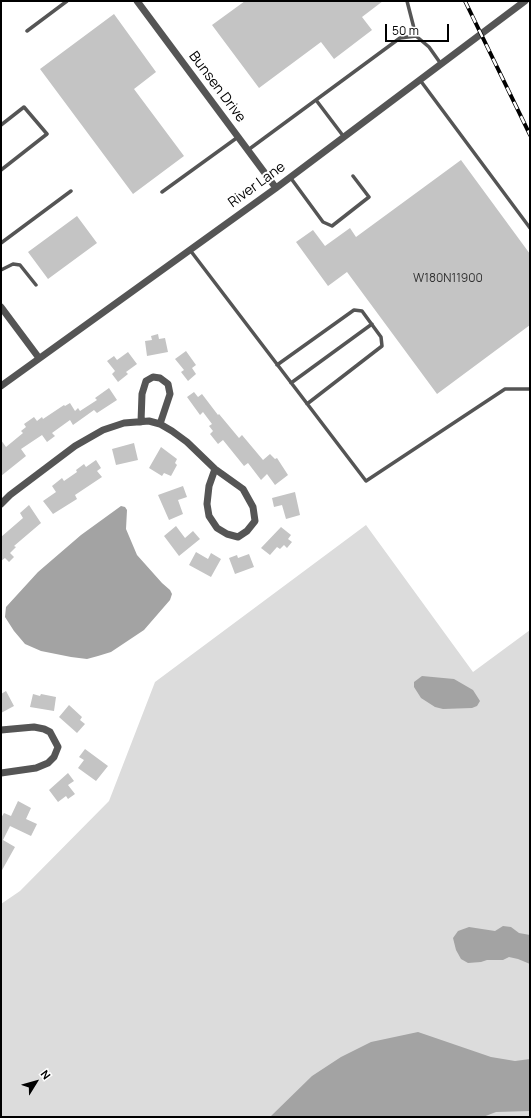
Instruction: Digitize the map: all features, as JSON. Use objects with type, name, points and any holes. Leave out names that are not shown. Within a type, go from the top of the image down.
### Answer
[{"type":"street","name":"Bunsen Drive","points":[[137,1],[276,188]]},
{"type":"street","name":"River Lane","points":[[1,386],[276,188],[525,1]]},
{"type":"street","points":[[1,307],[39,358]]},
{"type":"street","points":[[141,422],[142,394],[146,381],[153,377],[160,378],[168,384],[170,394],[160,424]]},
{"type":"street","points":[[1,504],[10,495],[74,446],[103,430],[124,423],[149,421],[160,424],[187,442],[215,469],[243,489],[253,507],[255,521],[247,531],[238,537],[227,534],[217,528],[209,516],[207,504],[209,486],[215,469]]},
{"type":"street","points":[[1,730],[34,727],[44,729],[50,732],[58,747],[54,757],[48,763],[36,768],[1,773]]},
{"type":"lane","points":[[27,31],[66,1]]},
{"type":"lane","points":[[407,1],[416,36],[429,47],[440,64]]},
{"type":"lane","points":[[248,150],[400,38],[416,36]]},
{"type":"lane","points":[[420,80],[530,228]]},
{"type":"lane","points":[[316,100],[344,137]]},
{"type":"lane","points":[[1,125],[24,107],[47,134],[1,170]]},
{"type":"lane","points":[[162,192],[238,137]]},
{"type":"lane","points":[[290,177],[323,222],[332,226],[369,197],[353,176]]},
{"type":"lane","points":[[1,243],[71,191]]},
{"type":"lane","points":[[190,250],[366,481],[505,389],[530,389]]},
{"type":"lane","points":[[1,270],[12,264],[20,265],[36,285]]},
{"type":"lane","points":[[278,365],[354,310],[362,311],[372,324],[381,337],[382,346],[307,404]]},
{"type":"lane","points":[[291,383],[372,324]]},
{"type":"shaded area","points":[[121,506],[125,507],[127,510],[126,529],[137,555],[170,590],[172,594],[170,600],[144,630],[111,652],[98,656],[87,659],[71,657],[41,651],[25,644],[5,617],[6,607],[38,572],[81,535]]},
{"type":"shaded area","points":[[366,525],[473,672],[530,630],[530,1117],[1,1117],[1,904],[20,891],[109,801],[155,682]]},
{"type":"shaded area","points":[[422,676],[454,679],[473,690],[480,701],[477,706],[472,708],[443,709],[435,707],[421,698],[414,687],[414,682]]},
{"type":"shaded area","points":[[503,926],[511,927],[519,933],[530,935],[530,964],[509,957],[503,960],[487,960],[468,963],[461,959],[456,950],[453,938],[458,931],[469,927],[495,931]]},
{"type":"shaded area","points":[[418,1032],[491,1057],[515,1061],[530,1059],[530,1111],[496,1112],[483,1117],[270,1117],[312,1076],[341,1057],[371,1042]]},
{"type":"building","points":[[245,1],[383,1],[362,17],[372,30],[334,59],[321,42],[259,88],[212,25]]},
{"type":"building","points":[[114,14],[156,72],[134,89],[184,156],[133,194],[40,69]]},
{"type":"building","points":[[461,160],[530,254],[530,325],[437,394],[347,272],[328,286],[296,242],[313,230],[325,246],[350,228],[356,237]]},
{"type":"building","points":[[77,216],[97,243],[48,279],[28,252]]},
{"type":"building","points":[[158,334],[159,339],[165,338],[168,352],[147,356],[145,341],[152,340],[151,336]]},
{"type":"building","points":[[186,351],[196,365],[192,368],[196,374],[188,381],[181,372],[184,370],[175,359]]},
{"type":"building","points":[[128,352],[137,364],[126,372],[128,374],[118,382],[112,374],[115,371],[107,361],[114,356],[117,360]]},
{"type":"building","points":[[109,388],[117,400],[97,413],[94,410],[73,425],[70,420],[52,433],[55,436],[47,442],[42,435],[21,449],[26,456],[1,476],[1,440],[6,447],[23,433],[21,431],[26,427],[24,424],[34,417],[37,421],[42,417],[43,419],[64,405],[65,406],[70,403],[75,411],[78,408],[80,411],[97,400],[95,398]]},
{"type":"building","points":[[194,392],[198,397],[202,394],[218,415],[219,414],[239,438],[242,435],[263,460],[270,454],[275,459],[277,458],[288,475],[275,485],[267,474],[261,480],[248,463],[244,466],[223,440],[218,444],[210,434],[213,431],[209,426],[212,424],[203,412],[200,415],[187,397]]},
{"type":"building","points":[[134,443],[138,460],[116,465],[112,449]]},
{"type":"building","points":[[161,447],[177,459],[175,463],[177,465],[171,476],[164,473],[162,476],[149,468]]},
{"type":"building","points":[[96,460],[101,468],[97,471],[102,477],[75,495],[77,499],[53,514],[43,501],[56,492],[52,486],[62,478],[64,481],[77,472],[76,470],[84,464],[86,467]]},
{"type":"building","points":[[183,486],[187,497],[178,500],[183,514],[169,520],[158,495]]},
{"type":"building","points":[[295,492],[300,515],[286,519],[282,505],[274,507],[272,498]]},
{"type":"building","points":[[29,505],[41,523],[14,546],[16,547],[10,553],[14,557],[9,562],[5,558],[1,561],[1,537],[23,518],[20,513]]},
{"type":"building","points":[[176,526],[185,538],[193,531],[200,539],[179,556],[164,536]]},
{"type":"building","points":[[281,527],[291,535],[288,539],[292,542],[287,548],[284,545],[280,549],[277,547],[270,555],[261,548]]},
{"type":"building","points":[[196,552],[208,559],[211,553],[221,559],[211,577],[189,565]]},
{"type":"building","points":[[249,554],[254,567],[235,574],[229,558],[237,555],[238,558]]},
{"type":"building","points":[[6,691],[14,706],[1,713],[1,694]]},
{"type":"building","points":[[33,694],[56,697],[54,711],[30,707]]},
{"type":"building","points":[[69,705],[82,717],[80,720],[85,724],[77,733],[59,717]]},
{"type":"building","points":[[85,749],[108,766],[96,781],[78,768],[84,760],[79,757]]},
{"type":"building","points":[[68,773],[74,781],[68,785],[75,794],[68,799],[66,796],[58,802],[49,790]]},
{"type":"building","points":[[18,801],[31,808],[26,819],[37,824],[31,836],[10,826],[3,840],[15,847],[1,872],[1,818],[4,813],[11,816]]},
{"type":"railway","points":[[465,1],[530,135]]}]
